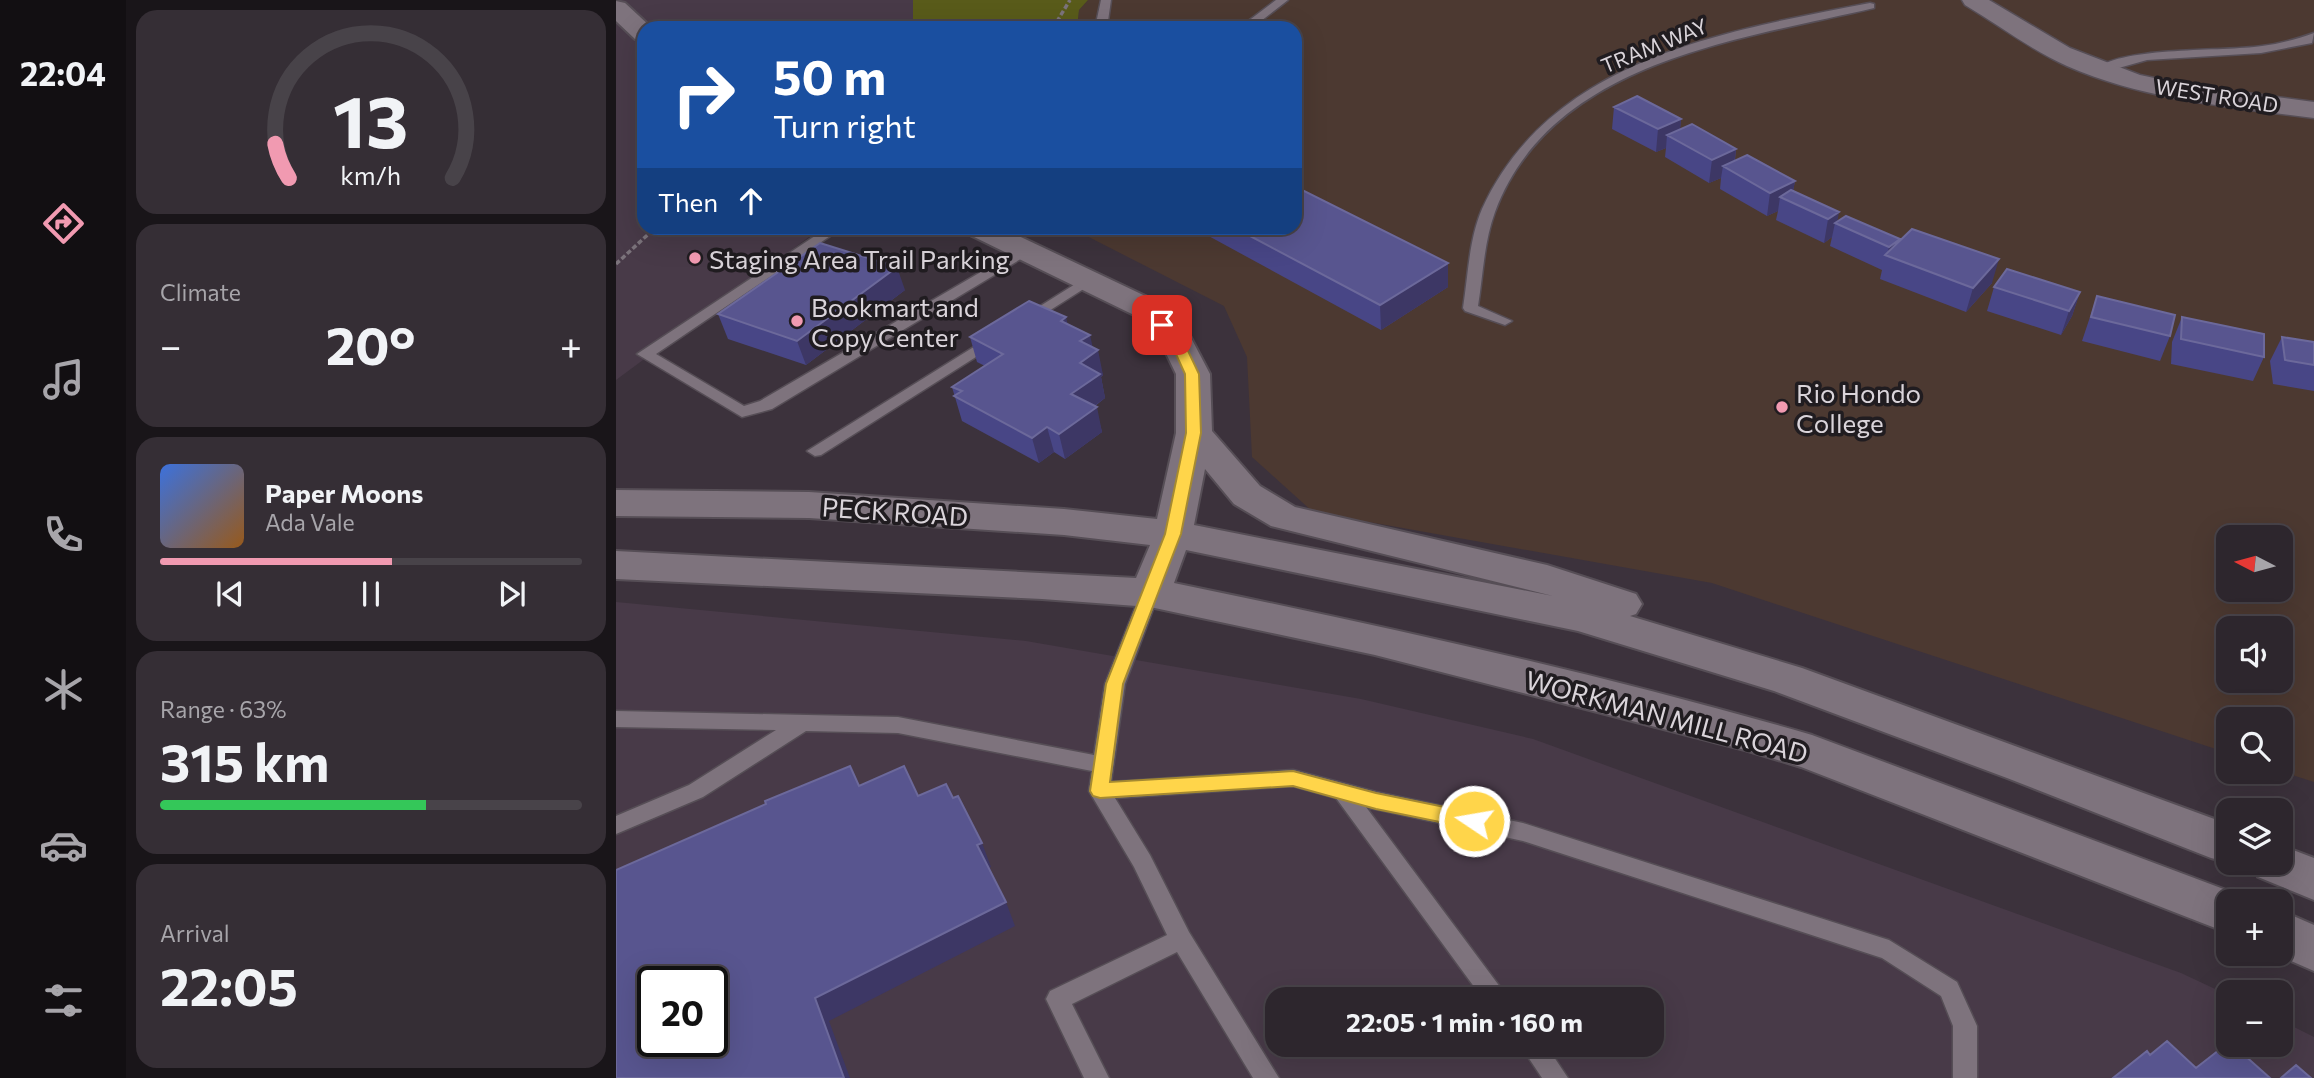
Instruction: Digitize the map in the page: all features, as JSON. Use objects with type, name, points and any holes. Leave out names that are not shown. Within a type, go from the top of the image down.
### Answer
[{"type":"main road","points":[[616,8],[637,28]]},
{"type":"main road","points":[[616,565],[1042,585],[1150,593],[1173,534],[1194,433],[1192,374],[1177,341],[1147,309],[994,235]]},
{"type":"main road","points":[[1194,433],[1247,495],[1284,517],[1547,579],[1620,603],[1662,643]]},
{"type":"main road","name":"PECK ROAD","points":[[616,503],[808,505],[1064,522],[1173,534]]},
{"type":"main road","points":[[1173,534],[1579,617],[1787,679],[2216,839]]},
{"type":"main road","name":"WORKMAN MILL ROAD","points":[[1150,593],[1375,640],[1745,733],[1812,753],[2216,907]]},
{"type":"main road","points":[[2293,870],[2314,879]]},
{"type":"main road","points":[[2293,938],[2314,948]]},
{"type":"street","name":"WEST ROAD","points":[[1973,0],[2073,59],[2168,91],[2314,110]]},
{"type":"lane","points":[[1102,21],[1106,0]]},
{"type":"lane","points":[[1254,21],[1283,0]]},
{"type":"lane","name":"TRAM WAY","points":[[1505,321],[1470,308],[1484,223],[1503,181],[1518,157],[1546,127],[1579,101],[1657,60],[1722,37],[1870,6]]},
{"type":"lane","points":[[2101,69],[2147,57],[2261,50],[2308,41],[2314,36]]},
{"type":"lane","points":[[824,235],[645,354],[742,412],[766,405],[1027,251]]},
{"type":"lane","points":[[815,452],[1088,280]]},
{"type":"lane","points":[[1150,593],[1115,684],[1100,791],[1142,861],[1181,939],[1267,1078]]},
{"type":"lane","points":[[616,719],[898,725],[1103,765]]},
{"type":"lane","points":[[616,825],[696,791],[801,724]]},
{"type":"lane","points":[[1100,791],[1293,778],[1523,832],[1889,950],[1949,989],[1965,1026],[1965,1078]]},
{"type":"lane","points":[[1342,791],[1488,987]]},
{"type":"lane","points":[[1097,1078],[1058,999],[1181,939]]},
{"type":"lane","points":[[1541,1057],[1556,1078]]},
{"type":"path","points":[[1057,21],[1070,0]]},
{"type":"path","points":[[616,264],[647,235]]},
{"type":"shaded area","points":[[616,0],[913,0],[913,21],[637,21],[637,235],[812,235],[616,380]]},
{"type":"shaded area","points":[[913,0],[1088,0],[1079,10],[1078,21],[913,21]]},
{"type":"shaded area","name":"Rio Hondo College","points":[[1088,0],[2314,0],[2314,782],[2293,775],[2293,707],[2216,707],[2216,749],[1712,583],[1313,512],[1252,457],[1247,357],[1224,306],[1085,235],[1302,235],[1302,21],[1078,21],[1079,10]]},
{"type":"shaded area","points":[[616,602],[1026,641],[1361,699],[1533,739],[2181,973],[2216,989],[2216,1057],[2293,1057],[2293,1026],[2314,1037],[2314,1078],[616,1078]]},
{"type":"building","points":[[1637,96],[1681,119],[1658,129],[1614,107]]},
{"type":"building","points":[[1692,124],[1736,149],[1712,160],[1667,135]]},
{"type":"building","points":[[1747,155],[1795,181],[1770,193],[1723,166]]},
{"type":"building","points":[[1302,190],[1448,263],[1380,305],[1248,235],[1302,235]]},
{"type":"building","points":[[1791,190],[1839,212],[1828,219],[1780,197]]},
{"type":"building","points":[[1846,216],[1900,239],[1889,247],[1835,223]]},
{"type":"building","points":[[1912,229],[1999,259],[1973,288],[1885,255]]},
{"type":"building","points":[[820,243],[897,267],[797,341],[718,314]]},
{"type":"building","points":[[2007,269],[2080,292],[2069,311],[1994,287]]},
{"type":"building","points":[[2097,296],[2175,315],[2170,336],[2091,317]]},
{"type":"building","points":[[1029,301],[1066,317],[1061,321],[1090,335],[1080,341],[1098,350],[1080,363],[1100,374],[1071,394],[1097,407],[1059,434],[1047,427],[1032,438],[954,396],[962,391],[952,387],[1003,354],[970,337]]},
{"type":"building","points":[[2182,317],[2264,334],[2264,357],[2181,339]]},
{"type":"building","points":[[2282,337],[2314,342],[2314,365],[2285,360]]},
{"type":"building","points":[[850,766],[859,786],[904,766],[918,796],[946,784],[953,798],[958,796],[982,843],[977,845],[1006,902],[815,998],[844,1078],[616,1078],[616,870],[766,804],[765,801]]},
{"type":"building","points":[[2167,1041],[2196,1068],[2216,1052],[2216,1057],[2246,1057],[2270,1078],[2113,1078],[2147,1051],[2150,1055]]},
{"type":"building","points":[[2296,1065],[2311,1078],[2281,1078]]},
{"type":"place","name":"Staging Area Trail Parking","points":[[695,258]]},
{"type":"place","name":"Bookmart and Copy Center","points":[[797,321]]},
{"type":"place","name":"Rio Hondo College","points":[[1782,407]]},
{"type":"route","points":[[1162,325],[1177,341],[1192,374],[1194,433],[1173,534],[1115,684],[1100,791],[1293,778],[1376,801],[1474,821]]}]
